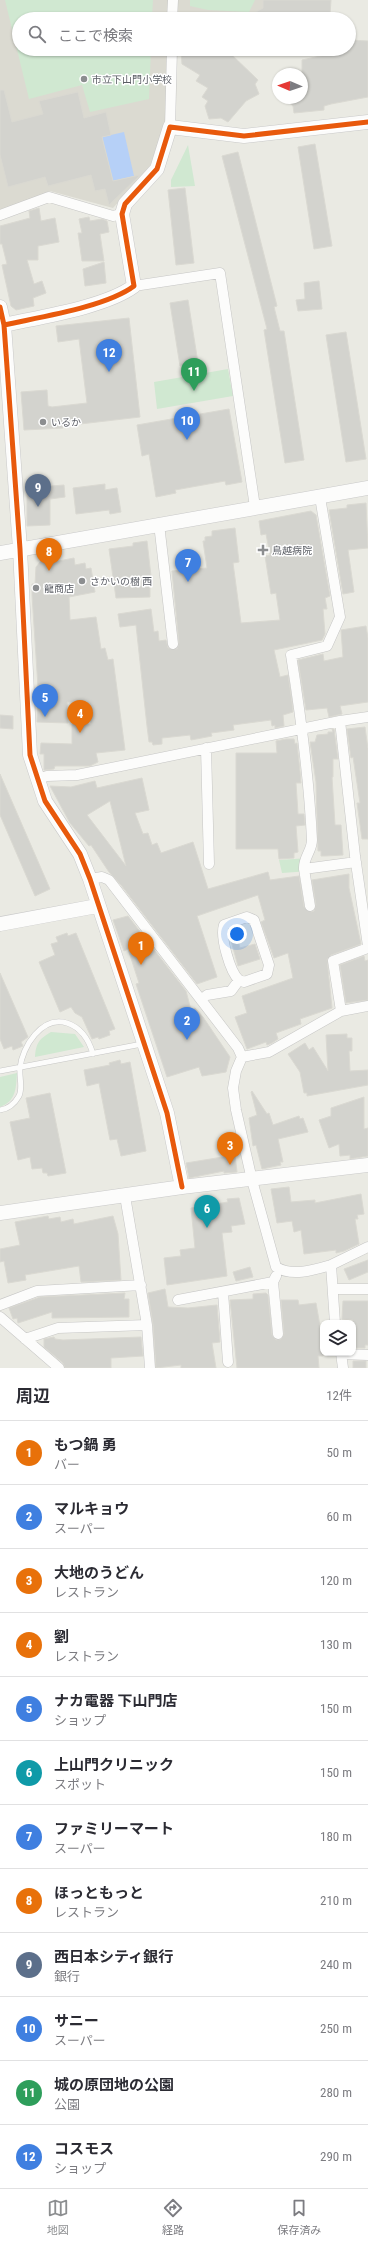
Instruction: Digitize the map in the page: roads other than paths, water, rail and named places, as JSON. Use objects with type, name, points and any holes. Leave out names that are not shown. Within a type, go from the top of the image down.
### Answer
[{"type":"street","points":[[172,12],[173,0]]},
{"type":"street","points":[[134,286],[122,214],[125,204],[157,169],[170,128],[172,56]]},
{"type":"street","points":[[170,128],[244,136],[368,122]]},
{"type":"street","points":[[0,215],[49,197],[113,216],[122,214]]},
{"type":"street","points":[[4,325],[63,312],[108,299],[123,294],[134,286],[220,273],[255,507]]},
{"type":"street","points":[[0,306],[4,325],[20,549],[30,755],[46,801],[80,854],[90,879],[97,906],[145,1043],[167,1113],[182,1187]]},
{"type":"street","points":[[0,553],[368,488]]},
{"type":"street","points":[[310,906],[304,869],[304,862],[312,843],[303,727],[290,655],[327,646],[340,617],[320,497]]},
{"type":"street","points":[[159,524],[173,644]]},
{"type":"street","points":[[38,779],[47,776],[77,775],[303,727],[368,717]]},
{"type":"street","points":[[340,721],[356,862],[368,947],[333,961],[341,1011]]},
{"type":"street","points":[[206,748],[209,864]]},
{"type":"street","points":[[304,869],[356,862]]},
{"type":"street","points":[[90,879],[102,876],[109,880],[201,1000],[242,1057]]},
{"type":"street","points":[[0,924],[97,906]]},
{"type":"street","points":[[247,917],[254,920],[270,965],[267,974],[244,982],[239,980],[233,975],[221,932],[224,925],[247,917]]},
{"type":"street","points":[[201,1000],[207,995],[231,991],[239,980]]},
{"type":"street","points":[[242,1057],[269,1052],[341,1011],[368,1006]]},
{"type":"street","points":[[242,1057],[236,1071],[233,1088],[252,1180],[276,1267],[282,1271],[305,1272],[331,1265],[368,1247]]},
{"type":"street","points":[[0,1213],[182,1187],[368,1166]]},
{"type":"street","points":[[125,1196],[147,1325],[150,1368]]},
{"type":"street","points":[[331,1265],[335,1320]]},
{"type":"street","points":[[278,1334],[273,1282],[279,1269]]},
{"type":"street","points":[[178,1300],[273,1282]]},
{"type":"street","points":[[0,1306],[37,1291],[141,1285]]},
{"type":"street","points":[[333,1289],[368,1289]]},
{"type":"street","points":[[223,1292],[228,1362]]},
{"type":"street","points":[[0,1317],[59,1368]]},
{"type":"street","points":[[25,1339],[58,1328],[147,1325]]},
{"type":"street","points":[[356,1355],[368,1355]]},
{"type":"street","points":[[341,1356],[343,1368]]},
{"type":"lane","points":[[0,1110],[13,1104],[20,1095],[20,1067],[36,1032],[44,1026],[56,1022],[65,1022],[77,1026],[86,1036],[93,1054]]},
{"type":"lane","points":[[0,1071],[145,1043]]},
{"type":"water","points":[[124,132],[134,176],[113,181],[102,137]]},
{"type":"place","name":"市立下山門小学校","points":[[84,79]]},
{"type":"place","name":"コスモス","points":[[109,372]]},
{"type":"place","name":"城の原団地の公園","points":[[194,391]]},
{"type":"place","name":"いるか","points":[[43,422]]},
{"type":"place","name":"サニー","points":[[187,440]]},
{"type":"place","name":"西日本シティ銀行","points":[[38,507]]},
{"type":"place","name":"鳥越病院","points":[[263,550]]},
{"type":"place","name":"ほっともっと","points":[[49,571]]},
{"type":"place","name":"さかいの樹 西","points":[[82,581]]},
{"type":"place","name":"ファミリーマート","points":[[188,582]]},
{"type":"place","name":"龍商店","points":[[36,588]]},
{"type":"place","name":"ナカ電器 下山門店","points":[[45,717]]},
{"type":"place","name":"劉","points":[[80,733]]},
{"type":"place","name":"もつ鍋 勇","points":[[141,965]]},
{"type":"place","name":"マルキョウ","points":[[187,1040]]},
{"type":"place","name":"大地のうどん","points":[[230,1165]]},
{"type":"place","name":"上山門クリニック","points":[[207,1228]]}]
